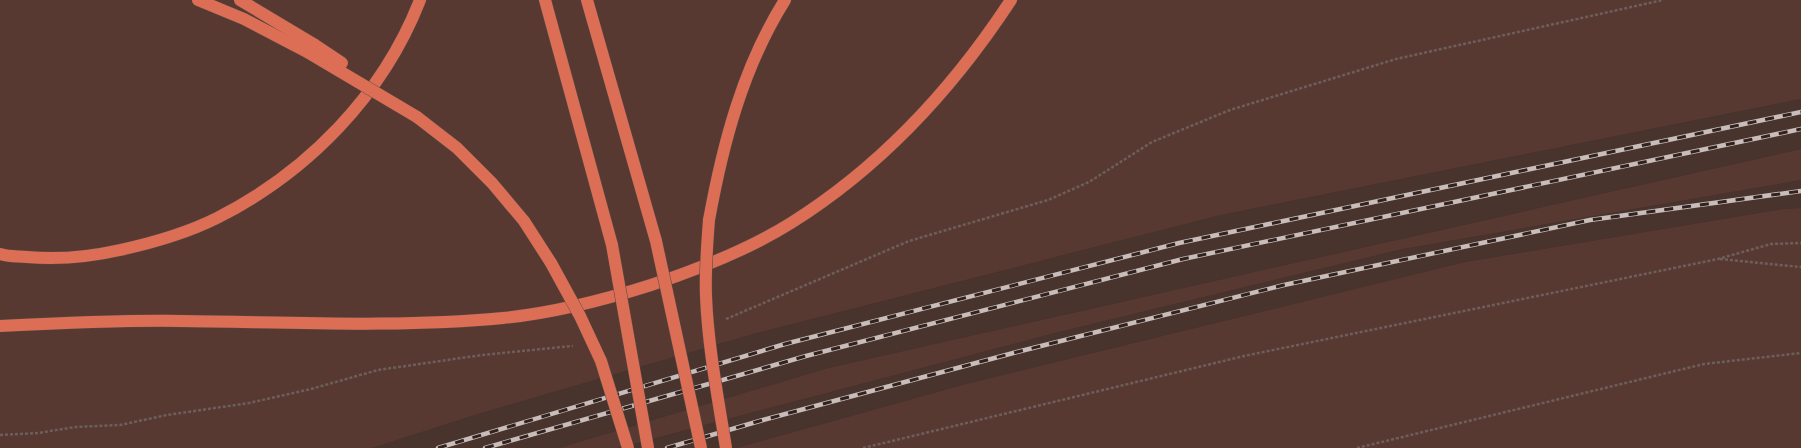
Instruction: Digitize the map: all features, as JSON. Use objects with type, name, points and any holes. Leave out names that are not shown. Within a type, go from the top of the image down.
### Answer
[{"type":"highway","points":[[198,0],[312,49]]},
{"type":"highway","points":[[240,0],[417,117],[457,148],[492,183],[524,221],[551,263],[580,316],[601,361],[628,448]]},
{"type":"highway","points":[[0,254],[48,259],[92,256],[132,247],[175,234],[216,218],[252,198],[292,172],[327,140],[359,106],[383,72],[401,41],[420,0]]},
{"type":"highway","points":[[545,0],[612,246],[648,448]]},
{"type":"highway","points":[[587,0],[656,241],[701,448]]},
{"type":"highway","points":[[726,448],[712,362],[706,297],[706,256],[709,220],[724,146],[738,99],[758,50],[785,0]]},
{"type":"highway","points":[[0,326],[176,321],[356,324],[424,323],[505,318],[556,310],[615,297],[729,256],[790,223],[837,191],[906,133],[949,85],[984,42],[1012,0]]},
{"type":"path","points":[[721,320],[728,319],[910,241],[1048,200],[1089,182],[1152,142],[1230,110],[1396,59],[1663,0]]},
{"type":"path","points":[[863,448],[1244,356],[1718,259],[1771,244],[1801,243]]},
{"type":"path","points":[[1718,259],[1801,267]]},
{"type":"path","points":[[0,435],[38,433],[75,427],[120,425],[167,415],[249,403],[312,389],[378,370],[482,355],[576,345]]},
{"type":"path","points":[[1357,448],[1704,364],[1801,353]]},
{"type":"shaded area","points":[[0,0],[1801,0],[1801,99],[1221,215],[757,333],[478,414],[372,448],[0,448]]},
{"type":"shaded area","points":[[1801,99],[1801,149],[828,368],[559,448],[372,448],[478,414],[757,333],[1221,215]]},
{"type":"shaded area","points":[[1801,149],[1801,180],[1403,249],[1059,332],[618,448],[559,448],[828,368]]},
{"type":"shaded area","points":[[1801,180],[1801,208],[1783,209],[1465,262],[966,384],[736,448],[618,448],[1059,332],[1403,249]]},
{"type":"shaded area","points":[[1801,208],[1801,448],[736,448],[966,384],[1465,262],[1783,209]]},
{"type":"railway","points":[[438,448],[785,344],[1179,243],[1801,112]]},
{"type":"railway","points":[[485,448],[806,356],[1183,259],[1801,129]]},
{"type":"railway","points":[[667,448],[763,420],[1017,352],[1284,285],[1590,220],[1801,191]]}]
